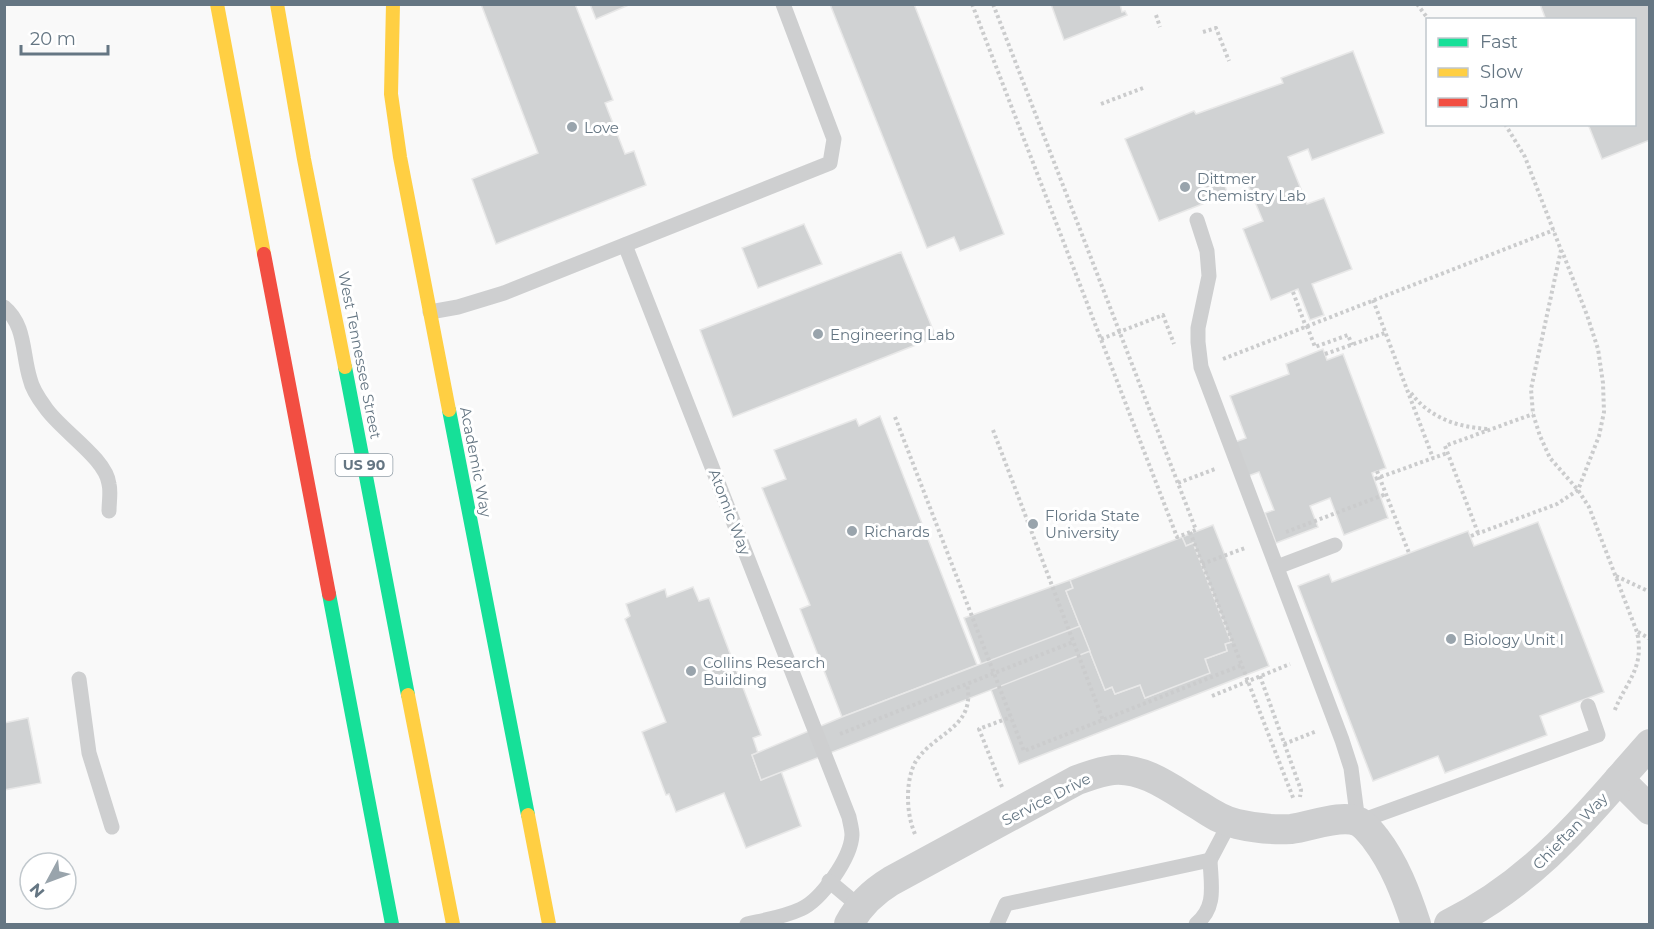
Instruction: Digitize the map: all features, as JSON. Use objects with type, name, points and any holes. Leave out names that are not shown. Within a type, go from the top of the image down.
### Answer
[{"type":"main road","points":[[217,4],[392,924]]},
{"type":"main road","name":"West Tennessee Street","points":[[277,4],[304,159],[453,924]]},
{"type":"main road","name":"Academic Way","points":[[393,4],[391,75],[393,112],[549,924]]},
{"type":"street","name":"Chieftan Way","points":[[1449,924],[1495,897],[1532,870],[1572,832],[1650,744]]},
{"type":"street","name":"Service Drive","points":[[855,916],[873,893],[891,881],[1070,784],[1103,771],[1126,770],[1140,774],[1159,782],[1213,814],[1230,822],[1249,826],[1281,829],[1301,828],[1342,819],[1358,822]]},
{"type":"street","points":[[1619,779],[1650,810]]},
{"type":"street","points":[[1358,822],[1372,834],[1391,862],[1416,924]]},
{"type":"lane","points":[[430,312],[458,307],[504,293],[830,163],[834,139],[783,4]]},
{"type":"lane","points":[[1197,220],[1207,252],[1209,269],[1198,328],[1201,367],[1347,754],[1358,822],[1598,735],[1588,706]]},
{"type":"lane","name":"Atomic Way","points":[[626,244],[849,817],[852,836],[847,854],[840,868],[813,901],[789,914],[747,924]]},
{"type":"lane","points":[[4,307],[12,313],[20,330],[30,380],[45,408],[100,464],[109,482],[109,511]]},
{"type":"lane","points":[[1277,567],[1335,545]]},
{"type":"lane","points":[[79,679],[89,753],[112,827]]},
{"type":"lane","points":[[1196,924],[1204,918],[1209,909],[1212,899],[1210,860],[1230,822]]},
{"type":"lane","points":[[997,924],[1006,904],[1210,860]]},
{"type":"lane","points":[[829,881],[855,916]]},
{"type":"path","points":[[972,4],[1177,537],[1196,530],[993,4]]},
{"type":"path","points":[[1417,4],[1428,18]]},
{"type":"path","points":[[1156,15],[1160,27]]},
{"type":"path","points":[[1203,32],[1216,28],[1229,61]]},
{"type":"path","points":[[1101,104],[1143,88]]},
{"type":"path","points":[[1471,536],[1557,504],[1578,490],[1602,425],[1604,412],[1603,383],[1593,333],[1525,157],[1506,126]]},
{"type":"path","points":[[1201,367],[1554,230]]},
{"type":"path","points":[[1562,250],[1531,389],[1533,414],[1550,458],[1578,490],[1595,518],[1637,632],[1640,645],[1638,663],[1614,711],[1614,718]]},
{"type":"path","points":[[1293,292],[1315,353]]},
{"type":"path","points":[[1373,300],[1433,458]]},
{"type":"path","points":[[1101,339],[1153,319]]},
{"type":"path","points":[[1307,326],[1315,347],[1348,335],[1352,345]]},
{"type":"path","points":[[1325,354],[1385,333]]},
{"type":"path","points":[[1405,385],[1425,408],[1441,418],[1459,425],[1492,429]]},
{"type":"path","points":[[1478,533],[1445,446],[1533,414]]},
{"type":"path","points":[[895,417],[1024,751],[1242,665]]},
{"type":"path","points":[[993,430],[1103,720]]},
{"type":"path","points":[[1375,479],[1447,453]]},
{"type":"path","points":[[1377,471],[1409,553]]},
{"type":"path","points":[[1178,483],[1194,477]]},
{"type":"path","points":[[1278,535],[1386,494]]},
{"type":"path","points":[[1190,532],[1297,810]]},
{"type":"path","points":[[1202,564],[1245,547]]},
{"type":"path","points":[[1617,576],[1650,592]]},
{"type":"path","points":[[1637,632],[1650,639]]},
{"type":"path","points":[[840,734],[1074,642]]},
{"type":"path","points":[[1212,696],[1299,661]]},
{"type":"path","points":[[1260,676],[1301,790],[1299,800]]},
{"type":"path","points":[[917,837],[910,819],[908,805],[913,770],[922,754],[951,730],[963,716],[969,700],[967,684]]},
{"type":"path","points":[[1004,791],[979,729],[1011,717]]},
{"type":"building","name":"Love","points":[[481,4],[575,4],[613,100],[605,103],[625,154],[634,151],[646,185],[496,244],[472,179],[538,153]]},
{"type":"building","points":[[590,4],[631,4],[596,19]]},
{"type":"building","points":[[830,4],[914,4],[1004,234],[960,251],[954,237],[927,248]]},
{"type":"building","points":[[1051,4],[1120,4],[1122,12],[1125,11],[1127,15],[1064,40]]},
{"type":"building","points":[[1540,4],[1650,4],[1650,140],[1602,159],[1589,126],[1636,126],[1636,18],[1545,18]]},
{"type":"building","name":"Dittmer Chemistry Lab","points":[[1353,51],[1384,133],[1312,160],[1308,149],[1288,157],[1307,204],[1324,198],[1352,269],[1312,284],[1324,315],[1310,320],[1298,289],[1271,300],[1243,229],[1263,221],[1243,173],[1223,181],[1228,194],[1159,221],[1125,139],[1194,111],[1196,114],[1283,83],[1281,78]]},
{"type":"building","points":[[804,224],[822,264],[758,288],[742,248]]},
{"type":"building","name":"Engineering Lab","points":[[901,252],[936,337],[733,417],[700,330]]},
{"type":"building","points":[[1323,349],[1327,360],[1343,354],[1386,468],[1372,473],[1388,518],[1344,535],[1330,498],[1310,506],[1318,527],[1276,543],[1265,513],[1274,510],[1259,472],[1248,476],[1235,442],[1246,438],[1230,396],[1289,374],[1286,364]]},
{"type":"building","name":"Richards","points":[[880,416],[977,665],[842,717],[800,609],[810,605],[762,488],[786,479],[774,450],[856,419],[859,426]]},
{"type":"building","name":"Biology Unit I","points":[[1538,522],[1604,692],[1540,716],[1547,735],[1445,773],[1438,756],[1373,781],[1298,586],[1329,574],[1332,582],[1468,531],[1474,546]]},
{"type":"building","points":[[1213,525],[1269,666],[1019,764],[964,618],[1070,580],[1073,588],[1066,591],[1105,690],[1112,687],[1115,694],[1140,685],[1145,698],[1209,672],[1205,659],[1227,651],[1225,644],[1231,642],[1193,543],[1186,546],[1182,537]]},
{"type":"building","points":[[1182,537],[1186,546],[1193,543],[1231,642],[1225,644],[1227,651],[1205,659],[1210,673],[1145,698],[1140,685],[1115,694],[1112,687],[1105,690],[1066,591],[1073,588],[1070,580]]},
{"type":"building","name":"Collins Research Building","points":[[693,587],[699,601],[709,598],[761,735],[753,738],[758,753],[752,755],[761,780],[781,771],[801,826],[746,848],[724,793],[676,812],[669,794],[666,795],[642,732],[666,722],[625,619],[630,616],[626,604],[665,589],[667,597]]},
{"type":"building","points":[[1080,626],[1090,651],[761,780],[752,755],[842,717]]},
{"type":"building","points":[[28,718],[41,783],[4,790],[4,723]]},
{"type":"traffic: fast","points":[[345,367],[408,695]]},
{"type":"traffic: fast","points":[[449,410],[528,815]]},
{"type":"traffic: fast","points":[[329,594],[392,924]]},
{"type":"traffic: slow","points":[[217,4],[264,254]]},
{"type":"traffic: slow","points":[[277,4],[304,159],[345,367]]},
{"type":"traffic: slow","points":[[393,4],[391,94],[400,157],[449,410]]},
{"type":"traffic: slow","points":[[408,695],[453,924]]},
{"type":"traffic: slow","points":[[528,815],[549,924]]},
{"type":"traffic: jam","points":[[264,254],[329,594]]},
{"type":"place","name":"Love","points":[[572,127]]},
{"type":"place","name":"Dittmer Chemistry Lab","points":[[1185,187]]},
{"type":"place","name":"Engineering Lab","points":[[818,334]]},
{"type":"place","name":"Florida State University","points":[[1033,524]]},
{"type":"place","name":"Richards","points":[[852,531]]},
{"type":"place","name":"Biology Unit I","points":[[1451,639]]},
{"type":"place","name":"Collins Research Building","points":[[691,671]]}]
